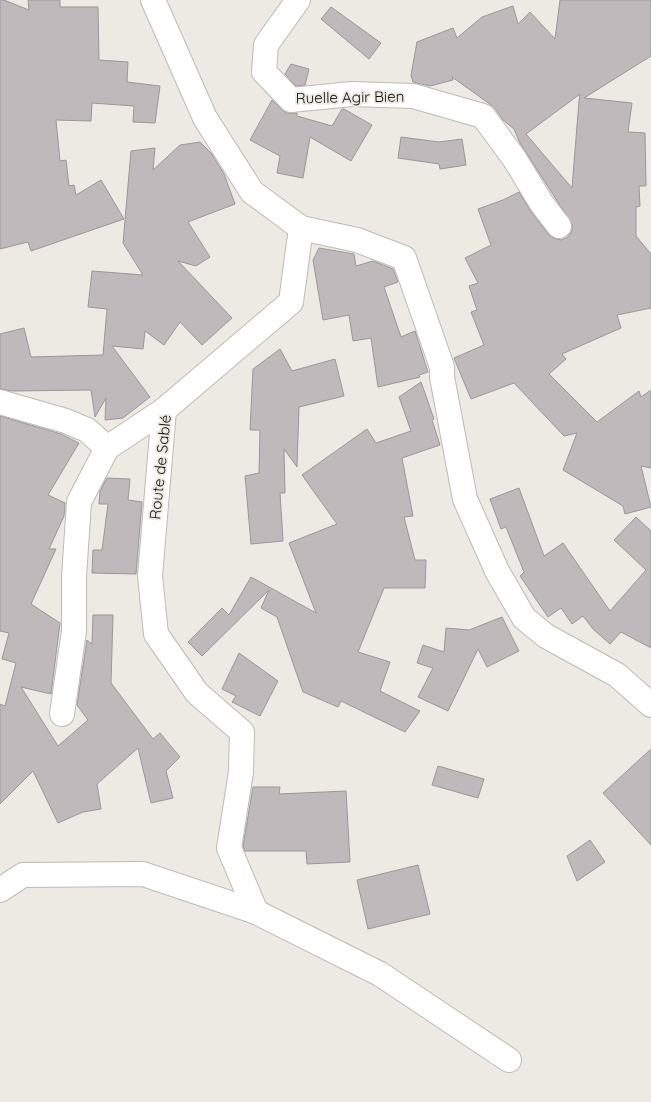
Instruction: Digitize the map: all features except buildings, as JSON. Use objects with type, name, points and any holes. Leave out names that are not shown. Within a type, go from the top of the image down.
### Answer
[{"type":"street","points":[[153,0],[205,118],[252,192],[301,228],[357,240],[404,258],[442,367],[442,377],[464,499],[497,571],[524,618],[546,636],[616,675],[651,704]]},
{"type":"street","name":"Ruelle Agir Bien","points":[[298,0],[266,45],[264,72],[291,100],[352,94],[413,96],[483,116],[514,158],[542,204],[560,226]]},
{"type":"street","name":"Route de Sablé","points":[[256,912],[229,848],[241,772],[242,732],[197,693],[156,634],[150,576],[164,410],[291,302],[301,228]]},
{"type":"street","points":[[0,402],[66,421],[86,430],[107,448]]},
{"type":"street","points":[[62,714],[74,631],[74,576],[79,502],[107,448],[164,410]]},
{"type":"street","points":[[0,890],[23,875],[143,874],[256,912],[380,974],[509,1060]]}]
